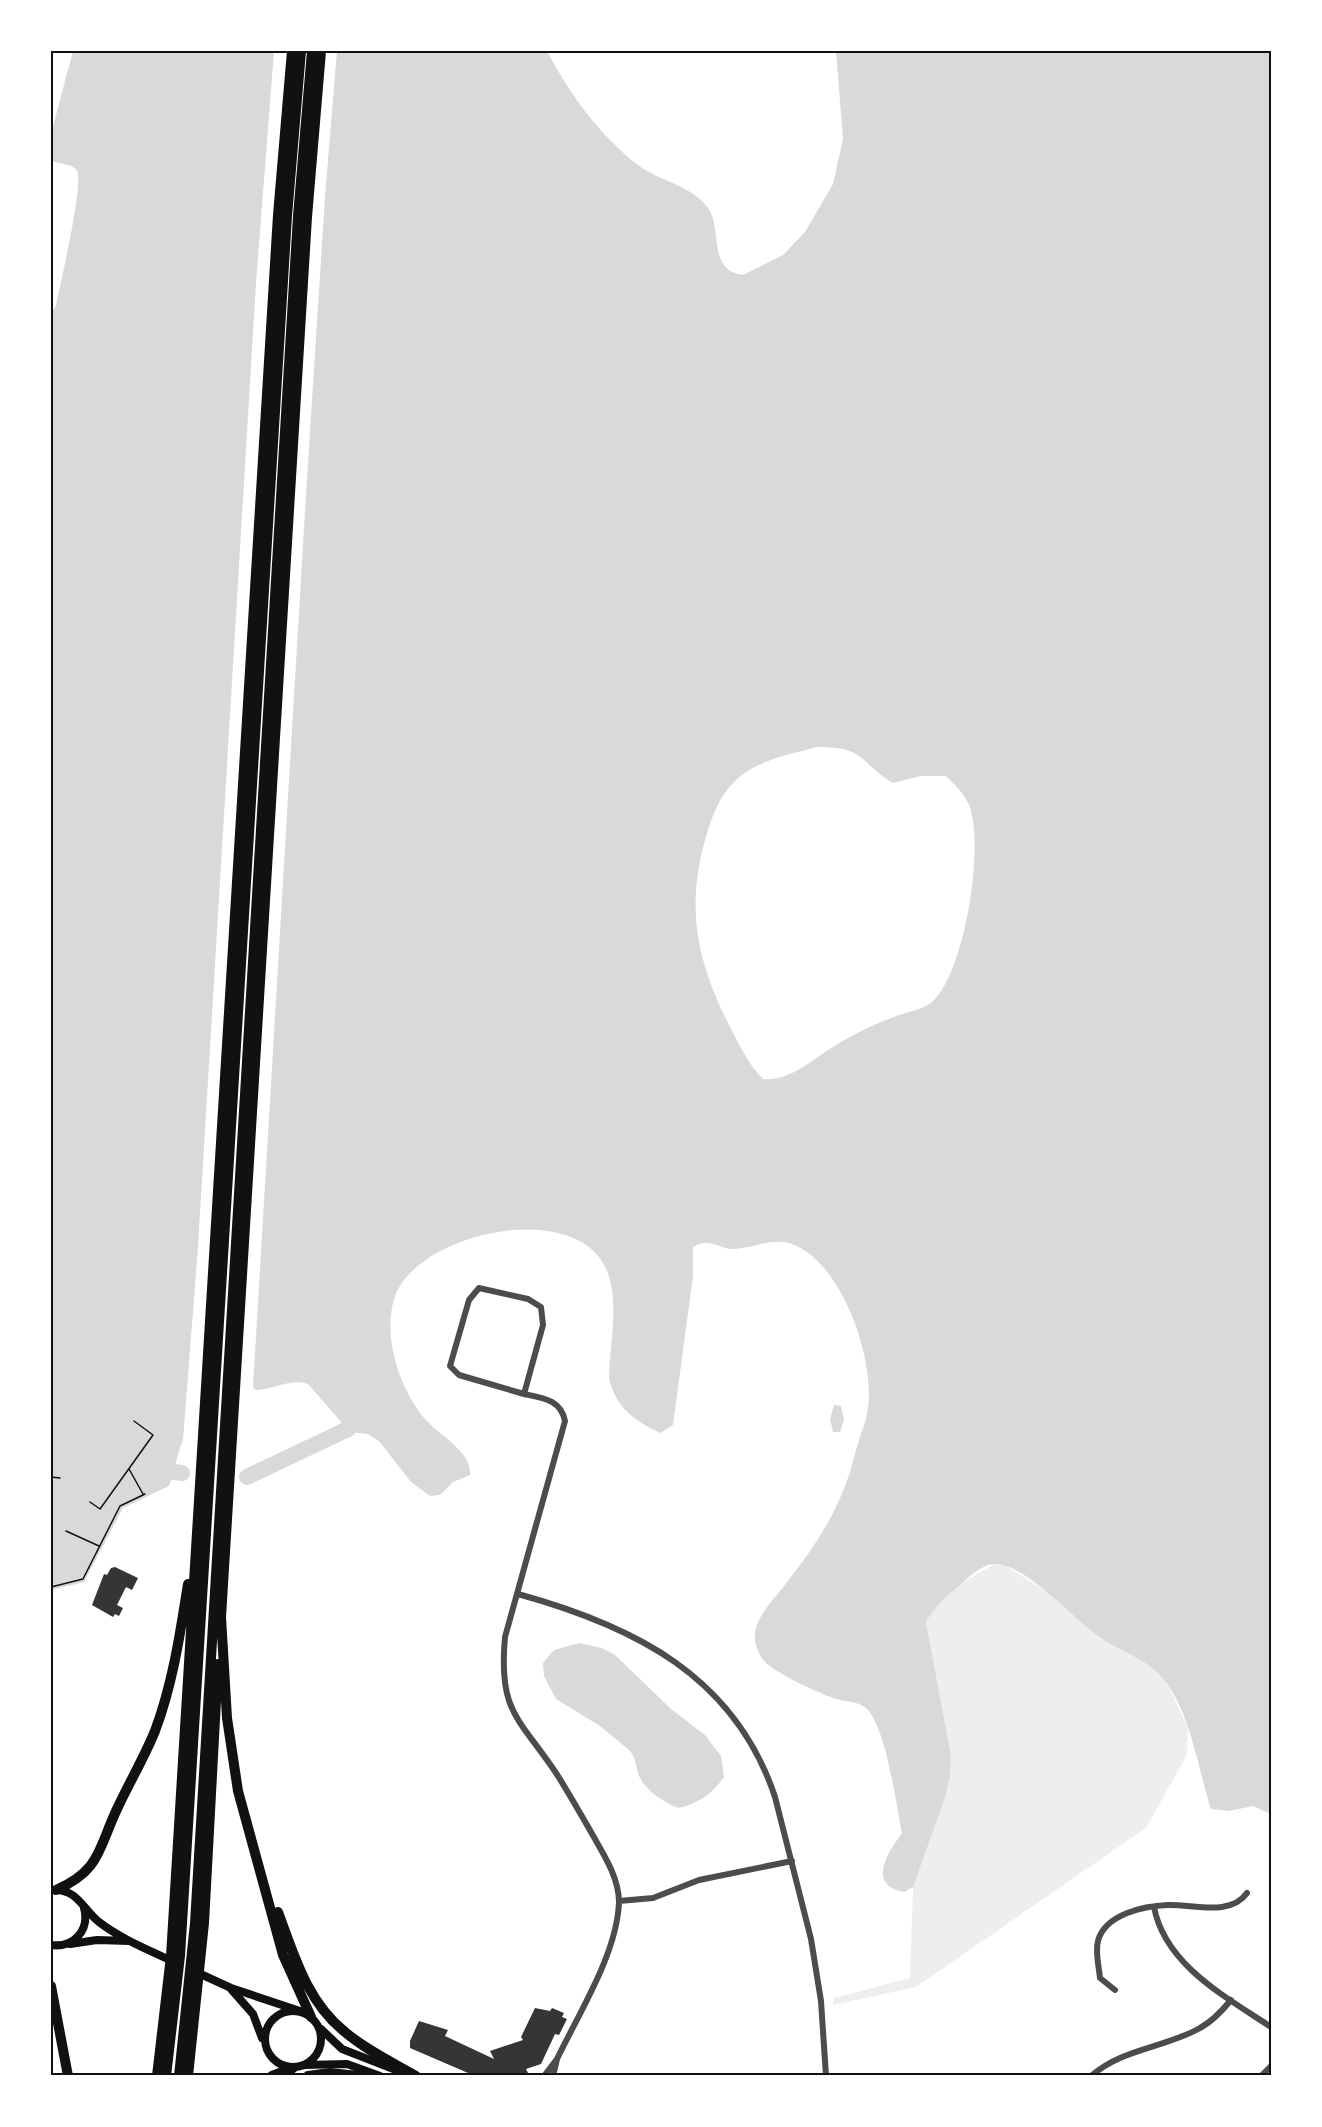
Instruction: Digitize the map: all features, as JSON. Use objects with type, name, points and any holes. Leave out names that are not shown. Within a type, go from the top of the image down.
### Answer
[{"type":"highway","points":[[157,2076],[171,1956],[278,215],[292,51]]},
{"type":"highway","points":[[166,2076],[180,1956],[287,216],[301,51]]},
{"type":"highway","points":[[179,2076],[196,1911],[292,312],[312,51]]},
{"type":"highway","points":[[188,2076],[204,1923],[307,217],[321,51]]},
{"type":"highway","points":[[54,1890],[81,1878],[95,1862],[112,1819],[154,1733],[175,1662],[198,1512]]},
{"type":"highway","points":[[221,1617],[234,1773],[283,1955],[311,2017]]},
{"type":"highway","points":[[260,1864],[298,1964],[317,2002],[344,2032],[414,2076]]},
{"type":"highway","points":[[51,1986],[68,2076]]},
{"type":"highway","points":[[272,2076],[292,2067]]},
{"type":"highway","points":[[306,2071],[357,2076]]},
{"type":"main road","points":[[54,1890],[74,1895],[97,1921],[130,1941],[231,1988],[311,2017],[342,2049],[414,2076]]},
{"type":"main road","points":[[65,1945],[76,1939],[84,1929],[86,1917],[82,1904]]},
{"type":"main road","points":[[51,1945],[91,1941],[130,1941]]},
{"type":"main road","points":[[231,1988],[254,2014],[264,2045],[275,2061],[306,2071],[347,2064],[380,2076]]},
{"type":"main road","points":[[264,2045],[268,2026],[276,2016],[287,2011],[300,2012]]},
{"type":"main road","points":[[306,2071],[321,2046],[319,2027]]},
{"type":"street","points":[[524,1394],[543,1325],[542,1307],[528,1299],[479,1288],[469,1300],[450,1366],[459,1375],[524,1394],[556,1403],[563,1411],[565,1421],[505,1637],[502,1670],[507,1698],[516,1721],[557,1775],[607,1859],[619,1901],[607,1954],[558,2059],[553,2076]]},
{"type":"street","points":[[518,1594],[572,1610],[630,1634],[694,1677],[718,1698],[746,1731],[767,1774],[792,1861],[818,1980],[826,2076]]},
{"type":"street","points":[[619,1901],[652,1898],[699,1880],[792,1861]]},
{"type":"street","points":[[1115,1990],[1100,1978],[1099,1939],[1113,1920],[1154,1907],[1172,1905],[1203,1908],[1236,1904],[1247,1893]]},
{"type":"street","points":[[1154,1907],[1165,1939],[1178,1957],[1231,2000],[1271,2027]]},
{"type":"street","points":[[1091,2076],[1115,2059],[1199,2029],[1219,2014],[1231,2000]]},
{"type":"street","points":[[544,2076],[558,2059]]},
{"type":"street","points":[[1260,2076],[1271,2066]]},
{"type":"path","points":[[90,1502],[100,1509],[153,1435],[134,1421]]},
{"type":"path","points":[[51,1587],[83,1579],[120,1506],[144,1494],[129,1469]]},
{"type":"path","points":[[51,1477],[60,1478]]},
{"type":"path","points":[[66,1531],[99,1547]]},
{"type":"shaded area","points":[[73,51],[274,51],[256,283],[198,1247],[183,1440],[169,1486],[123,1508],[84,1582],[51,1590],[51,312],[56,306],[74,214],[78,180],[75,169],[69,165],[51,161],[51,134]]},
{"type":"shaded area","points":[[337,51],[547,51],[575,98],[611,141],[646,171],[685,189],[702,200],[712,217],[720,258],[724,266],[732,272],[743,275],[783,255],[805,232],[833,184],[843,139],[836,51],[1271,51],[1271,1814],[1253,1806],[1229,1811],[1211,1809],[1189,1729],[1176,1699],[1160,1675],[1143,1662],[1098,1636],[1033,1581],[1006,1566],[994,1564],[980,1569],[967,1578],[941,1602],[926,1622],[951,1756],[950,1777],[945,1798],[913,1887],[904,1892],[892,1888],[886,1882],[883,1867],[902,1833],[885,1748],[873,1717],[863,1706],[829,1696],[778,1672],[763,1660],[756,1645],[756,1627],[764,1611],[812,1548],[840,1499],[850,1473],[868,1408],[869,1388],[866,1364],[851,1314],[826,1270],[810,1254],[792,1244],[770,1242],[729,1249],[704,1243],[693,1247],[693,1276],[673,1425],[660,1433],[628,1412],[612,1389],[609,1379],[613,1320],[612,1290],[603,1263],[584,1244],[558,1233],[526,1230],[492,1233],[459,1242],[430,1257],[407,1276],[394,1299],[391,1330],[396,1362],[407,1392],[424,1418],[460,1451],[469,1467],[470,1475],[453,1482],[440,1495],[430,1496],[411,1482],[379,1441],[368,1434],[350,1432],[308,1384],[296,1382],[256,1390],[253,1387],[325,196]],"holes":[[[817,747],[833,748],[861,757],[893,783],[921,776],[946,776],[959,789],[969,805],[973,824],[975,848],[969,908],[954,965],[944,987],[932,1002],[857,1033],[792,1073],[783,1077],[763,1079],[748,1060],[729,1025],[709,980],[703,958],[698,937],[696,892],[704,844],[716,809],[725,793],[745,772],[775,758]]]},
{"type":"shaded area","points":[[834,1405],[841,1406],[844,1419],[840,1432],[833,1432],[830,1419]]},
{"type":"shaded area","points":[[995,1564],[1005,1565],[1050,1594],[1098,1636],[1133,1653],[1153,1667],[1169,1687],[1188,1728],[1187,1755],[1146,1828],[916,1987],[833,2005],[834,1998],[910,1978],[913,1887],[945,1798],[950,1777],[951,1756],[926,1622],[947,1595]]},
{"type":"shaded area","points":[[579,1643],[602,1648],[615,1655],[671,1709],[705,1735],[721,1756],[724,1777],[710,1793],[679,1808],[662,1800],[642,1781],[629,1750],[600,1726],[556,1699],[544,1676],[543,1663],[554,1650]]},
{"type":"building","points":[[115,1567],[138,1578],[132,1590],[126,1587],[117,1605],[123,1608],[119,1616],[115,1614],[113,1617],[92,1605],[104,1574],[107,1575],[111,1568]]},
{"type":"building","points":[[535,2008],[550,2011],[552,2008],[564,2013],[562,2017],[567,2019],[559,2035],[555,2034],[541,2064],[526,2069],[528,2073],[519,2076],[475,2076],[410,2048],[410,2041],[419,2021],[448,2030],[445,2036],[494,2059],[490,2051],[523,2040],[521,2037]]},
{"type":"waterway","points":[[247,1477],[348,1429],[363,1413]]},
{"type":"waterway","points":[[163,1459],[163,1466],[168,1471],[182,1473]]}]
